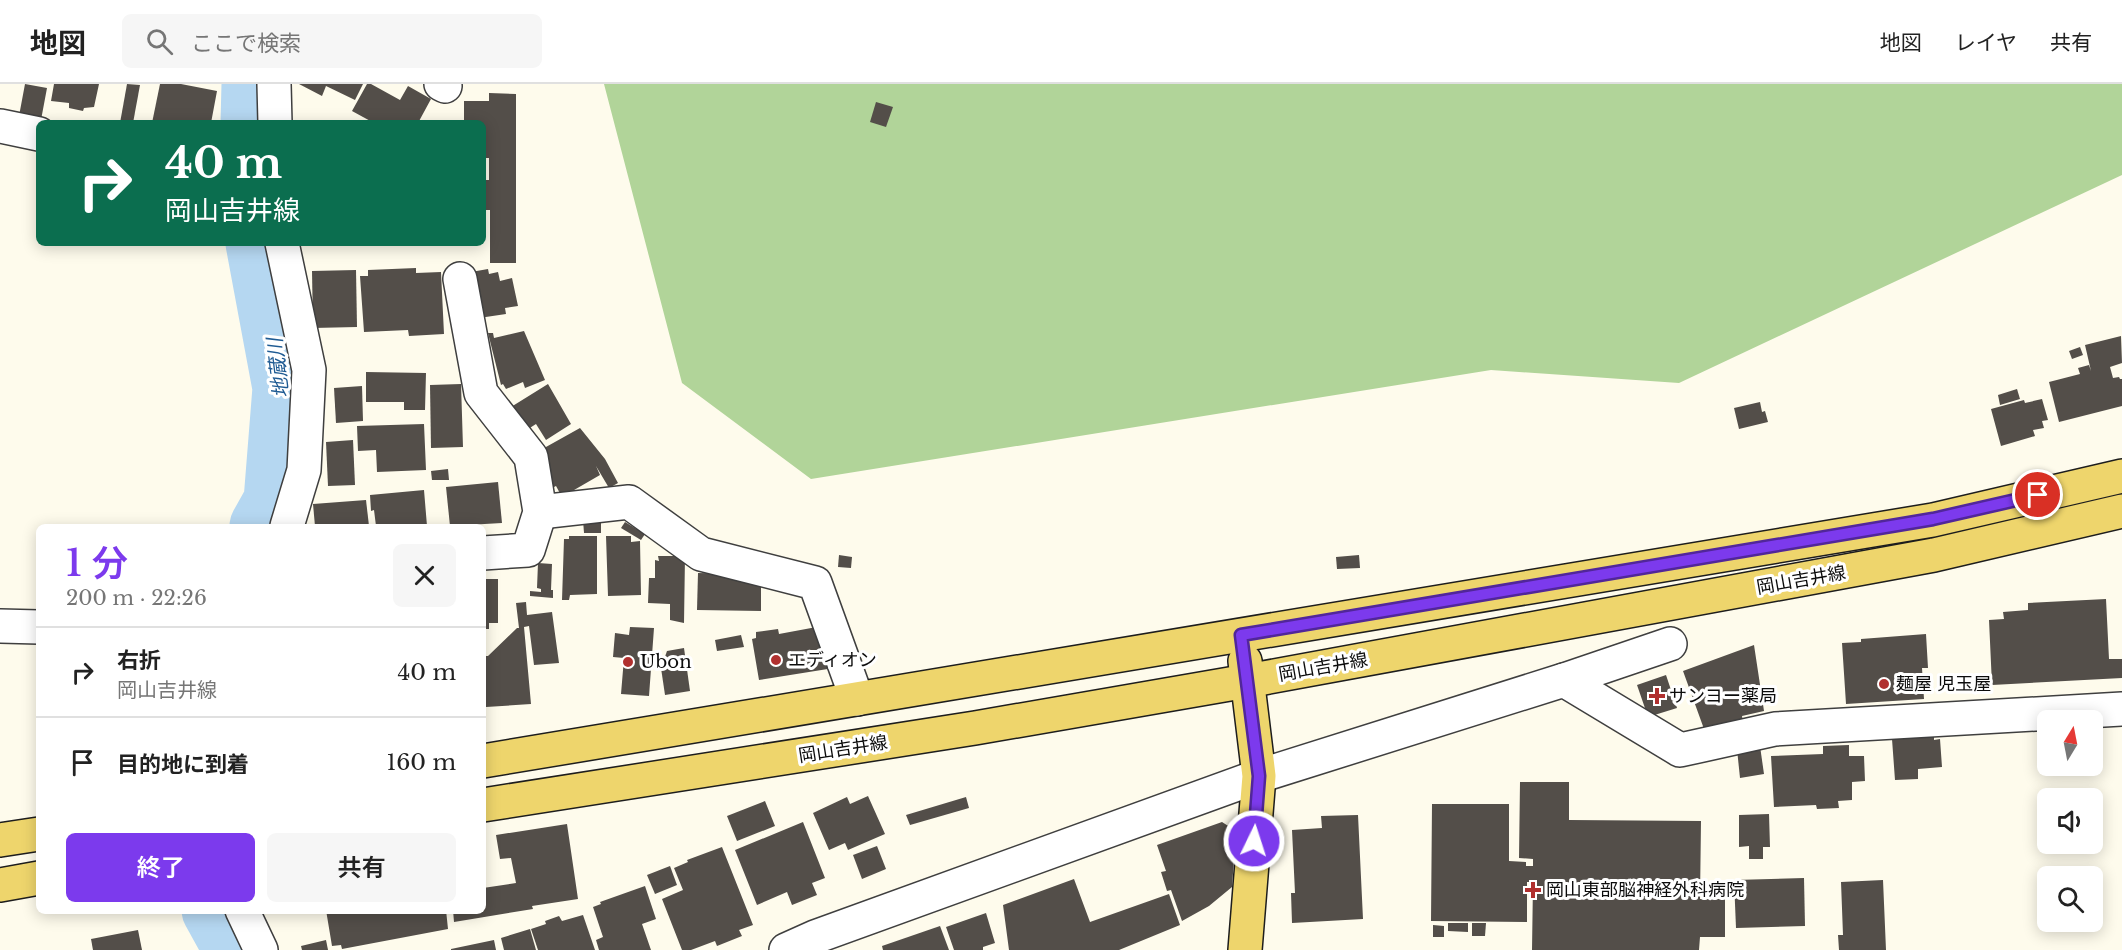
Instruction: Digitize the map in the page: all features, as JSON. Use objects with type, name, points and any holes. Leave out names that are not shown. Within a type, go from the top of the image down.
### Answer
[{"type":"main road","name":"岡山吉井線","points":[[486,761],[1933,519],[2122,476]]},
{"type":"main road","name":"岡山吉井線","points":[[486,805],[975,729],[1247,681],[1935,555],[2122,511]]},
{"type":"main road","points":[[1241,635],[1259,776],[1245,950]]},
{"type":"main road","points":[[0,840],[36,834]]},
{"type":"main road","points":[[0,885],[36,879]]},
{"type":"street","points":[[274,84],[275,120]]},
{"type":"street","points":[[0,126],[36,133]]},
{"type":"street","points":[[283,246],[309,370],[304,470],[288,524]]},
{"type":"street","points":[[460,279],[481,393],[531,457],[540,512],[528,550],[486,553]]},
{"type":"street","points":[[540,512],[629,502],[701,554],[815,583],[857,699]]},
{"type":"street","points":[[0,626],[36,627]]},
{"type":"street","points":[[786,950],[815,937],[1259,776],[1564,680],[1670,644]]},
{"type":"street","points":[[1564,680],[1680,750],[1775,729],[2122,709]]},
{"type":"street","points":[[244,914],[261,950]]},
{"type":"green space","points":[[604,84],[2122,84],[2122,175],[1679,383],[1491,370],[811,479],[682,383]]},
{"type":"building","points":[[25,84],[47,88],[41,120],[19,116]]},
{"type":"building","points":[[54,84],[99,84],[94,107],[84,108],[83,111],[69,108],[69,103],[51,101]]},
{"type":"building","points":[[127,84],[140,85],[134,120],[121,120]]},
{"type":"building","points":[[160,84],[181,84],[217,91],[212,120],[153,120]]},
{"type":"building","points":[[299,84],[363,84],[355,100],[326,86],[322,96]]},
{"type":"building","points":[[367,84],[400,100],[408,86],[431,99],[420,120],[368,120],[352,111]]},
{"type":"building","points":[[489,93],[516,94],[516,263],[490,263],[490,210],[486,210],[489,158],[486,158],[486,120],[464,120],[464,101],[489,101]]},
{"type":"building","points":[[876,102],[893,107],[886,127],[870,122]]},
{"type":"building","points":[[416,268],[416,273],[441,272],[444,334],[409,336],[408,330],[364,332],[360,276],[368,276],[368,270]]},
{"type":"building","points":[[488,269],[489,274],[498,272],[500,281],[512,278],[518,306],[505,308],[506,314],[479,318],[471,272]]},
{"type":"building","points":[[356,270],[357,327],[313,328],[312,271]]},
{"type":"building","points":[[524,331],[545,380],[525,388],[523,382],[506,389],[503,384],[501,385],[488,333],[493,333],[494,338]]},
{"type":"building","points":[[2121,336],[2122,363],[2110,367],[2113,378],[2122,379],[2122,406],[2059,422],[2049,382],[2080,374],[2078,368],[2089,365],[2091,371],[2085,345]]},
{"type":"building","points":[[2080,347],[2083,355],[2072,359],[2069,351]]},
{"type":"building","points":[[366,372],[426,373],[425,410],[404,410],[404,402],[366,402]]},
{"type":"building","points":[[461,384],[463,447],[431,448],[430,385]]},
{"type":"building","points":[[548,384],[571,424],[546,440],[536,424],[525,431],[511,407]]},
{"type":"building","points":[[362,386],[363,421],[336,423],[334,388]]},
{"type":"building","points":[[2017,389],[2020,399],[2000,405],[1998,395]]},
{"type":"building","points":[[2042,399],[2048,420],[2042,421],[2044,428],[2033,430],[2035,436],[2001,446],[1991,409],[2024,400],[2025,403]]},
{"type":"building","points":[[1760,402],[1762,412],[1765,411],[1768,422],[1739,429],[1734,408]]},
{"type":"building","points":[[424,424],[426,470],[377,472],[376,450],[358,451],[357,426]]},
{"type":"building","points":[[580,428],[605,459],[618,483],[609,488],[596,466],[600,475],[562,497],[556,486],[546,491],[537,452]]},
{"type":"building","points":[[353,440],[355,485],[328,486],[326,442]]},
{"type":"building","points":[[448,469],[449,480],[432,480],[431,471]]},
{"type":"building","points":[[498,482],[502,523],[450,524],[446,487]]},
{"type":"building","points":[[424,490],[427,524],[376,524],[374,510],[371,511],[370,495]]},
{"type":"building","points":[[366,500],[369,524],[315,524],[313,504]]},
{"type":"building","points":[[601,519],[601,533],[584,533],[583,520]]},
{"type":"building","points":[[625,522],[645,534],[641,540],[621,528]]},
{"type":"building","points":[[569,536],[597,536],[597,594],[570,595],[569,600],[562,600],[564,539],[569,539]]},
{"type":"building","points":[[606,536],[631,536],[631,542],[640,541],[641,595],[608,596]]},
{"type":"building","points":[[839,555],[852,557],[851,568],[838,567]]},
{"type":"building","points":[[1359,555],[1360,568],[1337,569],[1336,557]]},
{"type":"building","points":[[658,556],[685,556],[684,623],[670,620],[670,604],[648,603],[649,578],[655,578],[655,560],[659,561]]},
{"type":"building","points":[[538,563],[552,564],[553,598],[530,596],[530,591],[541,592],[541,589],[537,588]]},
{"type":"building","points":[[698,573],[747,574],[761,579],[761,611],[697,610]]},
{"type":"building","points":[[486,579],[498,579],[498,623],[489,623],[489,629],[486,629]]},
{"type":"building","points":[[2106,599],[2109,659],[2122,659],[2122,678],[1992,685],[1989,620],[2004,619],[2003,612],[2028,610],[2028,603]]},
{"type":"building","points":[[526,602],[527,615],[552,612],[559,663],[534,665],[529,626],[524,627],[531,704],[486,707],[486,656],[519,628],[516,603]]},
{"type":"building","points":[[822,626],[834,668],[759,680],[752,639],[756,638],[756,632],[778,629],[779,634]]},
{"type":"building","points":[[630,627],[654,628],[649,696],[621,694],[624,658],[613,657],[615,633],[629,635]]},
{"type":"building","name":"麺屋 児玉屋","points":[[1926,634],[1928,668],[1922,668],[1924,699],[1846,704],[1842,643],[1861,642],[1861,639]]},
{"type":"building","points":[[741,635],[744,647],[717,651],[715,640]]},
{"type":"building","points":[[1754,645],[1764,711],[1742,716],[1743,722],[1704,729],[1683,671]]},
{"type":"building","points":[[684,648],[690,691],[665,695],[661,668],[667,651]]},
{"type":"building","name":"サンヨー薬局","points":[[1666,675],[1677,708],[1648,717],[1637,685]]},
{"type":"building","points":[[1934,736],[1934,740],[1940,739],[1942,767],[1918,769],[1918,779],[1895,780],[1892,739]]},
{"type":"building","points":[[1849,745],[1849,756],[1864,756],[1865,781],[1852,782],[1852,800],[1838,801],[1839,808],[1817,809],[1816,805],[1774,807],[1771,756],[1823,754],[1823,746]]},
{"type":"building","points":[[1760,746],[1764,774],[1740,778],[1737,749]]},
{"type":"building","name":"岡山東部脳神経外科病院","points":[[1520,782],[1569,782],[1569,820],[1701,821],[1700,899],[1725,899],[1725,937],[1700,937],[1699,950],[1532,950],[1533,882],[1527,882],[1527,922],[1431,921],[1432,804],[1509,804],[1509,861],[1526,862],[1526,866],[1533,866],[1533,859],[1519,858]]},
{"type":"building","points":[[868,796],[885,834],[848,850],[845,843],[829,850],[813,813],[847,797],[850,804]]},
{"type":"building","points":[[966,797],[969,808],[910,825],[906,815]]},
{"type":"building","points":[[765,801],[775,826],[737,841],[727,816]]},
{"type":"building","points":[[1769,814],[1770,847],[1763,847],[1763,859],[1749,859],[1749,846],[1739,847],[1739,815]]},
{"type":"building","points":[[1358,815],[1363,919],[1292,923],[1291,893],[1295,893],[1292,830],[1322,828],[1321,816]]},
{"type":"building","points":[[803,822],[825,878],[812,883],[817,895],[792,905],[787,892],[757,905],[735,850]]},
{"type":"building","points":[[1222,822],[1236,831],[1232,887],[1209,906],[1182,921],[1171,890],[1167,891],[1161,872],[1166,871],[1157,845]]},
{"type":"building","points":[[567,824],[578,899],[454,922],[453,914],[486,914],[486,888],[516,883],[511,858],[500,859],[496,835]]},
{"type":"building","points":[[877,846],[886,869],[862,879],[853,855]]},
{"type":"building","points":[[722,847],[753,925],[739,930],[742,936],[717,946],[715,941],[691,950],[682,950],[662,899],[683,890],[674,868],[688,862],[687,860]]},
{"type":"building","points":[[670,866],[677,885],[655,894],[647,875]]},
{"type":"building","points":[[1804,878],[1805,926],[1736,928],[1734,880]]},
{"type":"building","points":[[1074,879],[1090,922],[1169,894],[1180,925],[1119,950],[1009,950],[1003,905]]},
{"type":"building","points":[[1883,880],[1886,950],[1839,950],[1838,935],[1843,935],[1841,882]]},
{"type":"building","points":[[645,886],[656,919],[642,924],[651,950],[599,950],[596,940],[603,937],[593,907],[601,904],[600,902]]},
{"type":"building","points":[[986,913],[995,943],[983,947],[983,950],[954,950],[946,927]]},
{"type":"building","points":[[327,914],[446,914],[448,929],[342,949],[341,945],[332,946]]},
{"type":"building","points":[[583,915],[595,950],[538,950],[531,929],[559,916],[562,921]]},
{"type":"building","points":[[1448,923],[1468,923],[1468,932],[1448,931]]},
{"type":"building","points":[[1472,923],[1486,923],[1485,936],[1472,936]]},
{"type":"building","points":[[1433,925],[1444,926],[1444,937],[1433,937]]},
{"type":"building","points":[[940,926],[949,950],[883,950],[882,946]]},
{"type":"building","points":[[530,929],[536,950],[504,950],[501,938]]},
{"type":"building","points":[[138,930],[142,950],[93,950],[91,939]]},
{"type":"building","points":[[326,940],[328,950],[302,950],[301,946]]},
{"type":"building","points":[[494,940],[496,950],[451,950],[451,949]]},
{"type":"waterway","name":"地蔵川","points":[[252,120],[253,84]]},
{"type":"waterway","name":"地蔵川","points":[[258,246],[284,388],[275,501],[262,524]]},
{"type":"waterway","name":"地蔵川","points":[[215,914],[235,950]]},
{"type":"place","name":"エディオン","points":[[776,660]]},
{"type":"place","name":"Ubon","points":[[628,662]]},
{"type":"place","name":"麺屋 児玉屋","points":[[1884,684]]},
{"type":"place","name":"サンヨー薬局","points":[[1657,696]]},
{"type":"place","name":"岡山東部脳神経外科病院","points":[[1533,890]]},
{"type":"route","points":[[1254,841],[1259,776],[1241,635],[1933,519],[2038,495]]}]
